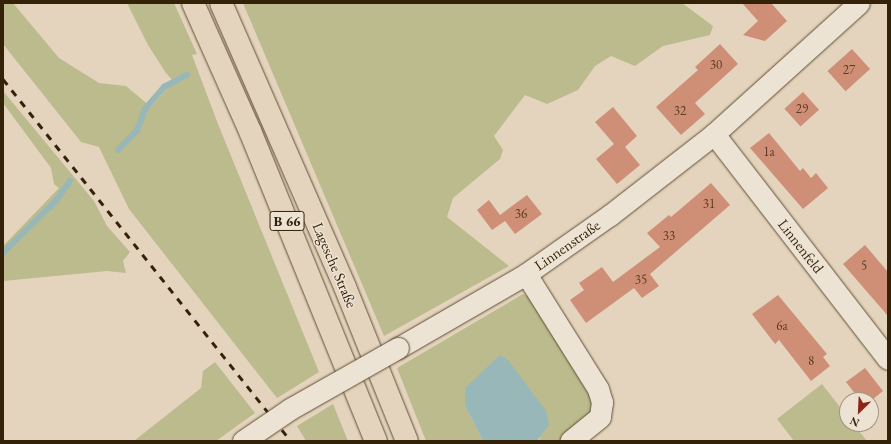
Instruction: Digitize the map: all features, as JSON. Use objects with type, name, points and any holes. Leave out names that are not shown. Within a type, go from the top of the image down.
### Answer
[{"type":"highway","name":"Lagesche Straße","points":[[193,3],[250,131],[376,441]]},
{"type":"highway","name":"Lagesche Straße","points":[[221,3],[345,287],[407,441]]},
{"type":"street","name":"Linnenstraße","points":[[243,441],[290,410],[526,274],[610,215],[714,134],[859,3]]},
{"type":"street","name":"Linnenfeld","points":[[714,134],[888,358]]},
{"type":"street","points":[[526,274],[598,389],[602,402],[600,417],[570,441]]},
{"type":"green space","points":[[3,3],[13,3],[59,58],[99,83],[126,86],[151,107],[173,81],[148,45],[127,3],[174,3],[197,54],[192,55],[218,124],[319,372],[277,398],[129,209],[99,147],[81,142],[3,44]]},
{"type":"green space","points":[[243,3],[682,3],[713,26],[710,35],[663,46],[635,66],[611,56],[595,66],[578,90],[547,104],[525,95],[494,136],[503,150],[500,159],[453,198],[447,217],[509,266],[384,336]]},
{"type":"green space","points":[[3,91],[94,201],[107,226],[130,252],[123,261],[126,273],[107,271],[3,281],[3,246],[59,188],[54,184],[51,168],[3,103]]},
{"type":"green space","points":[[523,294],[534,300],[595,395],[596,409],[561,441],[537,441],[541,438],[465,406],[483,441],[426,441],[397,368]]},
{"type":"green space","points":[[215,362],[255,413],[216,441],[134,441],[201,388],[203,371]]},
{"type":"green space","points":[[822,384],[839,406],[839,432],[860,432],[867,441],[794,441],[777,419]]},
{"type":"green space","points":[[333,404],[348,441],[306,441],[297,426]]},
{"type":"water","points":[[500,355],[508,360],[546,411],[549,425],[537,441],[483,441],[465,406],[465,388]]},
{"type":"building","points":[[742,3],[771,3],[787,21],[765,41],[743,35],[758,21]]},
{"type":"building","points":[[720,44],[738,64],[695,103],[705,114],[681,135],[656,107],[698,70],[695,67]]},
{"type":"building","points":[[852,49],[870,69],[846,91],[827,71]]},
{"type":"building","points":[[803,92],[819,110],[800,127],[784,109]]},
{"type":"building","points":[[613,107],[637,136],[625,147],[640,165],[617,184],[596,159],[614,144],[595,122]]},
{"type":"building","points":[[769,133],[800,171],[803,168],[811,178],[816,173],[828,188],[803,209],[750,148]]},
{"type":"building","points":[[711,183],[730,205],[650,274],[659,286],[642,298],[634,288],[586,323],[570,300],[584,290],[579,283],[602,267],[613,282],[660,247],[647,233],[669,215],[671,217]]},
{"type":"building","points":[[527,195],[542,214],[515,234],[505,221],[492,230],[477,210],[489,200],[500,215]]},
{"type":"building","points":[[865,245],[888,272],[888,316],[843,264]]},
{"type":"building","points":[[778,295],[827,354],[823,357],[830,366],[811,381],[779,340],[775,344],[752,314]]},
{"type":"building","points":[[865,368],[883,391],[879,394],[879,392],[854,392],[846,382]]},
{"type":"waterway","points":[[118,150],[137,131],[145,109],[164,87],[187,75]]},
{"type":"waterway","points":[[3,253],[56,201],[70,181]]},
{"type":"railway","points":[[3,79],[291,441]]}]
